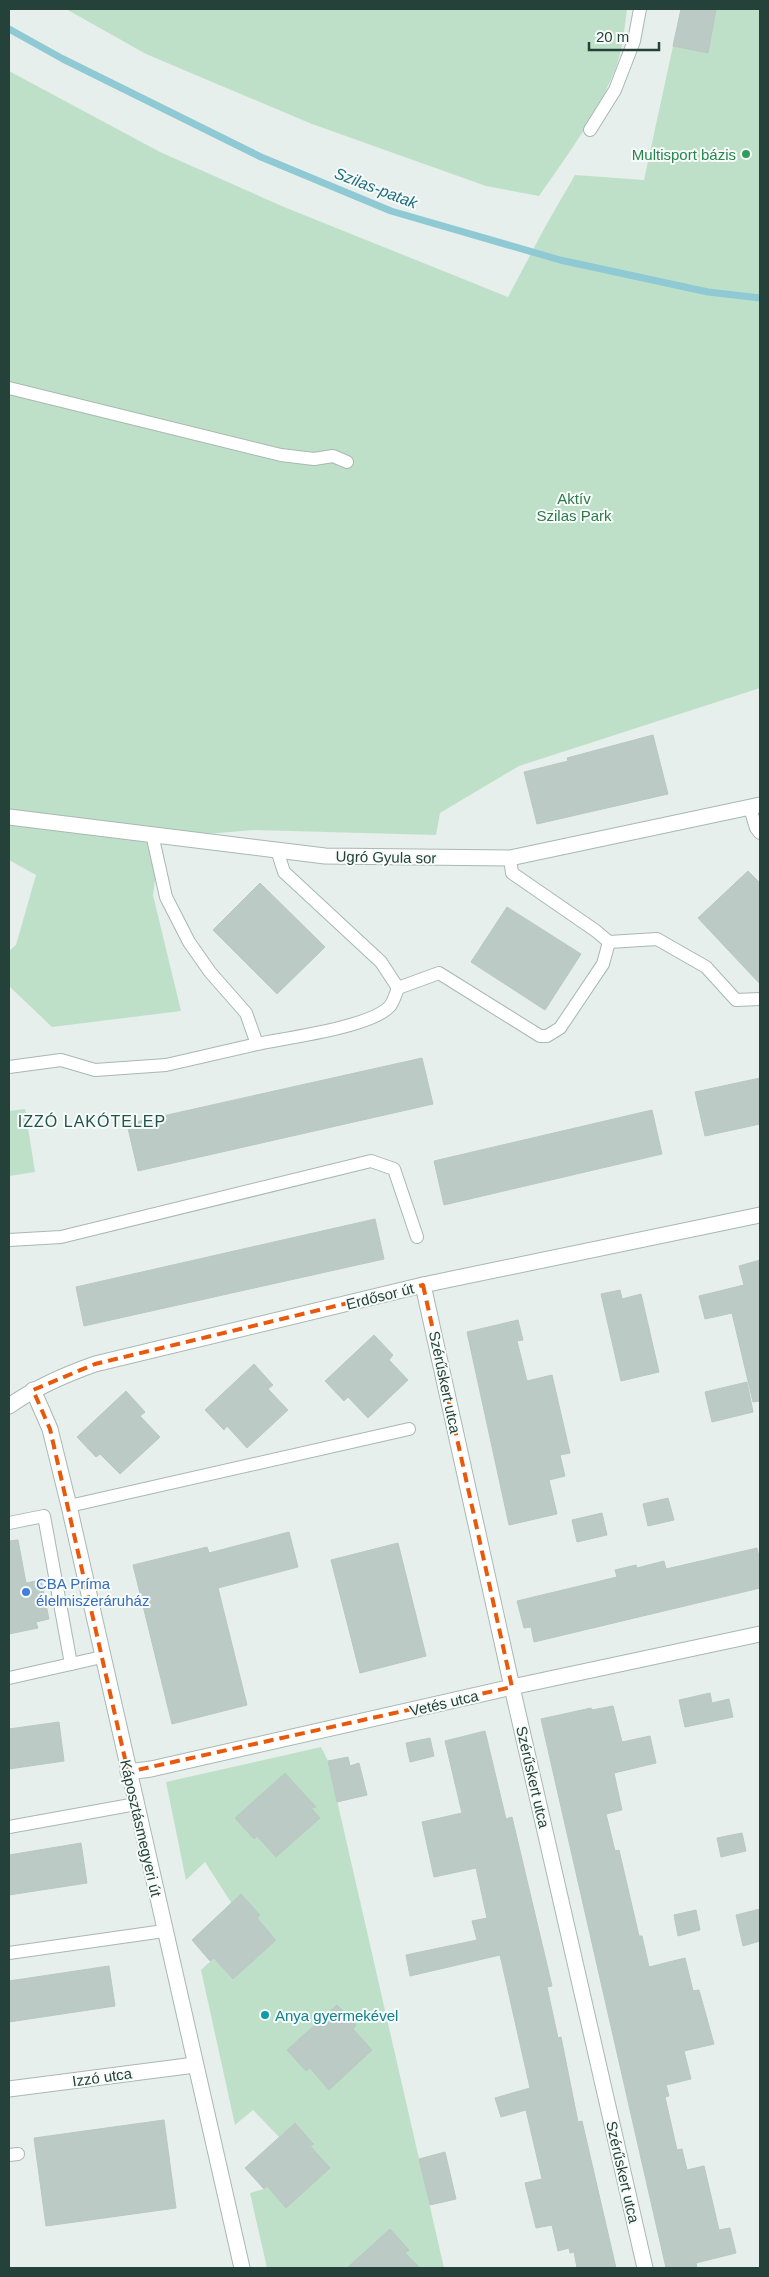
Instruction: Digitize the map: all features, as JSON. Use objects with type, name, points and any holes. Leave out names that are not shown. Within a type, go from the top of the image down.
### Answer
[{"type":"street","name":"Ugró Gyula sor","points":[[9,817],[325,856],[510,858],[755,807]]},
{"type":"street","name":"Erdősor út","points":[[9,1406],[33,1390],[63,1375],[95,1364],[423,1285],[760,1215]]},
{"type":"street","name":"Szérűskert utca","points":[[423,1285],[512,1687],[645,2268]]},
{"type":"street","name":"Káposztásmegyeri út","points":[[33,1390],[50,1429],[242,2268]]},
{"type":"street","name":"Vetés utca","points":[[128,1772],[151,1769],[512,1687],[760,1634]]},
{"type":"street","name":"Izzó utca","points":[[9,2089],[195,2065]]},
{"type":"lane","points":[[590,130],[615,90],[634,41],[640,9]]},
{"type":"lane","points":[[9,388],[281,456],[314,459],[333,456],[347,462]]},
{"type":"lane","points":[[755,807],[756,828],[760,833]]},
{"type":"lane","points":[[152,834],[166,897],[190,942],[210,972],[246,1013],[257,1044]]},
{"type":"lane","points":[[277,850],[284,872],[380,962],[398,988]]},
{"type":"lane","points":[[510,858],[512,873],[609,942],[657,939],[706,967],[736,1000],[760,998]]},
{"type":"lane","points":[[9,1067],[61,1060],[95,1070],[166,1065],[348,1026],[381,1012],[391,1005],[398,988],[439,973],[540,1036],[547,1036],[560,1028],[603,964],[609,942]]},
{"type":"lane","points":[[9,1240],[61,1237],[371,1161],[394,1169],[417,1237]]},
{"type":"lane","points":[[68,1506],[408,1428]]},
{"type":"lane","points":[[9,1523],[44,1516],[71,1664]]},
{"type":"lane","points":[[9,1678],[102,1657]]},
{"type":"lane","points":[[9,1827],[136,1804]]},
{"type":"lane","points":[[9,1953],[164,1930]]},
{"type":"highlighted area","points":[[423,1285],[512,1687],[128,1772],[50,1429],[33,1390],[95,1364]]},
{"type":"green space","points":[[66,9],[627,9],[618,61],[605,93],[579,138],[539,196],[486,186],[312,124],[146,54]]},
{"type":"green space","name":"Aktív Szilas Park","points":[[681,9],[760,9],[760,688],[519,766],[440,813],[436,835],[253,830],[161,838],[153,895],[181,1011],[52,1027],[9,986],[9,951],[16,945],[36,875],[9,860],[9,71],[160,152],[284,207],[508,297],[575,175],[644,180]]},
{"type":"green space","points":[[25,1109],[35,1172],[9,1176],[9,1111]]},
{"type":"green space","points":[[321,1747],[328,1761],[444,2268],[267,2268],[250,2193],[264,2189],[267,2186],[286,2207],[310,2146],[314,2143],[295,2123],[279,2137],[253,2110],[235,2125],[201,1970],[214,1958],[233,1979],[276,1939],[257,1918],[260,1915],[242,1895],[232,1904],[205,1862],[186,1880],[166,1782]]},
{"type":"building","points":[[681,9],[716,9],[708,53],[673,46]]},
{"type":"building","points":[[653,735],[668,794],[537,824],[524,772],[568,761],[567,758]]},
{"type":"building","points":[[748,871],[760,883],[760,984],[698,918]]},
{"type":"building","points":[[260,883],[325,947],[277,994],[213,930]]},
{"type":"building","points":[[507,907],[581,954],[545,1010],[471,962]]},
{"type":"building","points":[[422,1058],[433,1104],[138,1171],[127,1124]]},
{"type":"building","points":[[760,1078],[760,1124],[705,1136],[695,1092]]},
{"type":"building","points":[[652,1110],[662,1154],[444,1205],[434,1161]]},
{"type":"building","points":[[375,1219],[384,1259],[84,1326],[76,1287]]},
{"type":"building","points":[[760,1260],[760,1401],[753,1402],[732,1313],[705,1319],[699,1296],[744,1285],[739,1266]]},
{"type":"building","points":[[620,1290],[622,1299],[641,1294],[659,1372],[621,1381],[601,1294]]},
{"type":"building","points":[[518,1320],[523,1340],[517,1341],[527,1381],[552,1375],[570,1453],[560,1455],[565,1476],[549,1480],[557,1514],[509,1525],[467,1332]]},
{"type":"building","points":[[374,1335],[393,1355],[389,1360],[408,1380],[368,1418],[348,1397],[344,1401],[325,1381]]},
{"type":"building","points":[[254,1364],[273,1385],[268,1389],[288,1410],[247,1448],[227,1426],[224,1430],[205,1410]]},
{"type":"building","points":[[747,1382],[753,1412],[712,1422],[705,1392]]},
{"type":"building","points":[[126,1391],[145,1412],[140,1416],[160,1437],[120,1474],[100,1454],[96,1457],[77,1437]]},
{"type":"building","points":[[668,1498],[674,1520],[648,1526],[643,1504]]},
{"type":"building","points":[[602,1513],[607,1535],[577,1542],[572,1520]]},
{"type":"building","points":[[289,1532],[298,1567],[218,1588],[247,1705],[172,1724],[133,1565],[207,1547],[209,1553]]},
{"type":"building","name":"CBA Príma élelmiszeráruház","points":[[18,1540],[26,1583],[41,1580],[49,1619],[36,1622],[38,1628],[9,1634],[9,1541]]},
{"type":"building","points":[[398,1543],[426,1656],[360,1673],[331,1560]]},
{"type":"building","points":[[757,1548],[760,1562],[760,1588],[534,1642],[531,1627],[524,1628],[517,1601],[617,1577],[615,1570],[636,1565],[637,1568],[664,1561],[666,1569]]},
{"type":"building","points":[[710,1693],[712,1703],[729,1699],[733,1717],[685,1727],[679,1700]]},
{"type":"building","points":[[613,1706],[622,1742],[650,1736],[656,1763],[614,1773],[622,1810],[606,1814],[615,1851],[619,1850],[639,1936],[642,1936],[649,1967],[685,1958],[693,1991],[699,1990],[714,2044],[684,2051],[691,2079],[666,2085],[669,2096],[665,2097],[677,2150],[682,2149],[687,2170],[704,2166],[719,2230],[730,2228],[736,2253],[696,2263],[697,2268],[666,2268],[541,1719],[591,1708],[592,1710]]},
{"type":"building","points":[[59,1722],[64,1761],[9,1769],[9,1729]]},
{"type":"building","points":[[485,1731],[506,1819],[512,1817],[552,1986],[547,1987],[558,2038],[561,2037],[578,2122],[582,2121],[616,2268],[577,2268],[574,2252],[570,2253],[569,2248],[558,2251],[552,2225],[536,2228],[525,2183],[542,2179],[526,2110],[501,2117],[495,2098],[530,2088],[500,1955],[410,1976],[406,1955],[477,1940],[472,1921],[487,1918],[476,1868],[434,1877],[422,1822],[462,1813],[445,1741]]},
{"type":"building","points":[[430,1738],[434,1756],[410,1762],[406,1743]]},
{"type":"building","points":[[348,1757],[350,1766],[359,1763],[367,1795],[337,1802],[328,1761]]},
{"type":"building","points":[[285,1773],[316,1807],[311,1808],[320,1818],[276,1857],[257,1836],[254,1839],[235,1818]]},
{"type":"building","points":[[742,1833],[746,1851],[721,1857],[717,1838]]},
{"type":"building","points":[[81,1843],[87,1883],[9,1895],[9,1855]]},
{"type":"building","points":[[241,1894],[260,1915],[257,1918],[276,1940],[233,1979],[214,1958],[210,1961],[192,1940]]},
{"type":"building","points":[[760,1909],[760,1941],[743,1946],[736,1915]]},
{"type":"building","points":[[696,1910],[700,1930],[678,1936],[674,1915]]},
{"type":"building","points":[[109,1966],[115,2006],[9,2022],[9,1981]]},
{"type":"building","points":[[337,2005],[356,2025],[353,2029],[372,2050],[329,2090],[310,2068],[306,2071],[287,2050]]},
{"type":"building","points":[[164,2120],[176,2208],[46,2226],[34,2138]]},
{"type":"building","points":[[295,2123],[314,2144],[310,2146],[330,2168],[286,2208],[267,2186],[264,2189],[245,2168]]},
{"type":"building","points":[[445,2152],[456,2199],[430,2205],[419,2159]]},
{"type":"building","points":[[390,2229],[409,2250],[405,2253],[420,2268],[347,2268]]},
{"type":"waterway","name":"Szilas-patak","points":[[9,29],[63,59],[261,157],[391,211],[560,260],[708,292],[760,298]]},
{"type":"place","name":"Multisport bázis","points":[[746,154]]},
{"type":"place","name":"CBA Príma élelmiszeráruház","points":[[26,1592]]},
{"type":"place","name":"Anya gyermekével","points":[[265,2015]]},
{"type":"district","name":"IZZÓ LAKÓTELEP","points":[[92,1121]]}]
